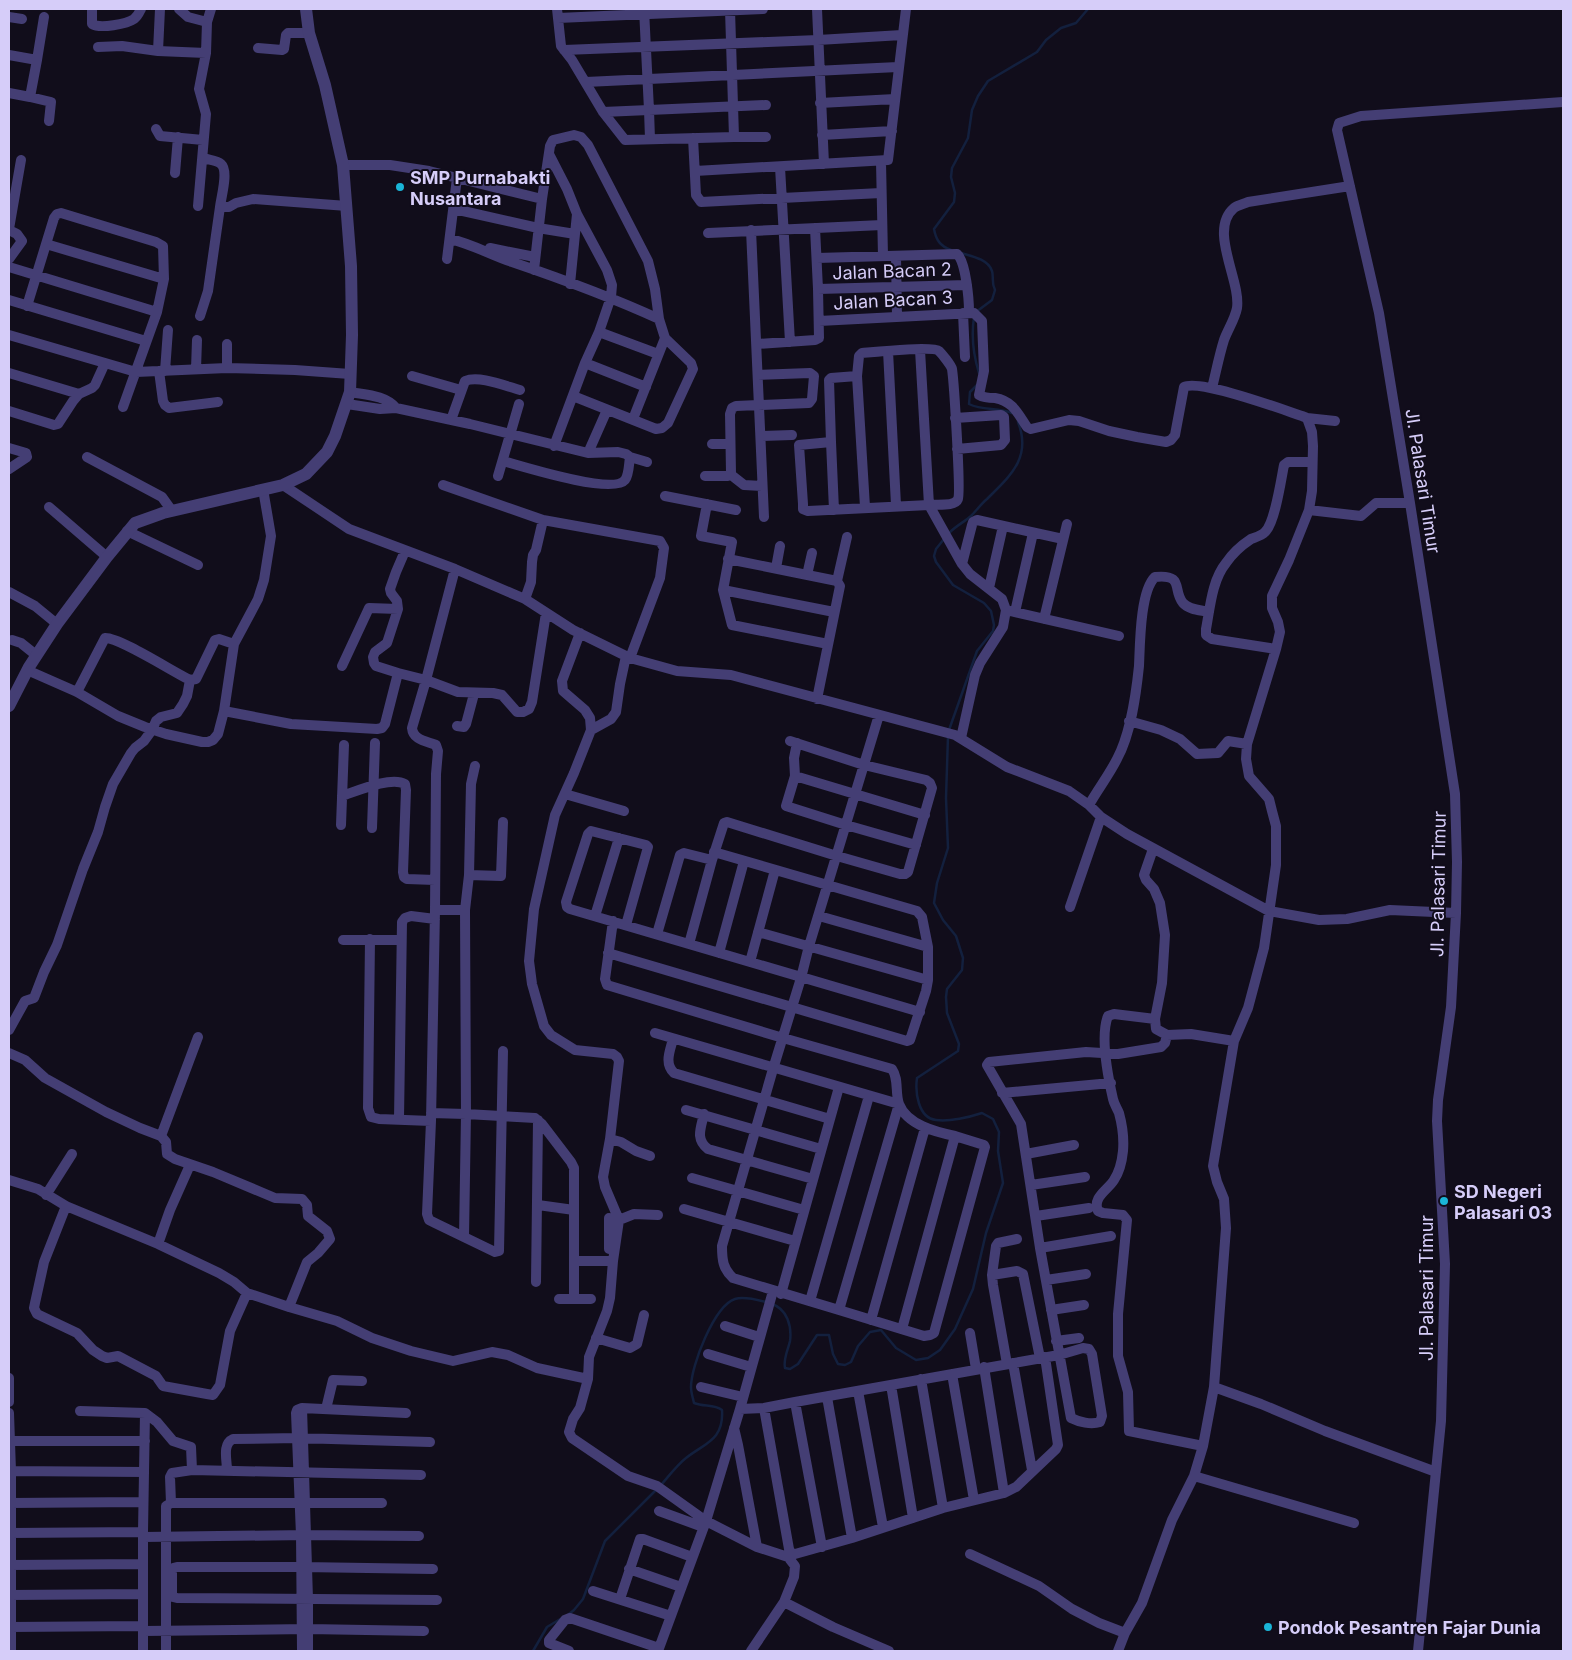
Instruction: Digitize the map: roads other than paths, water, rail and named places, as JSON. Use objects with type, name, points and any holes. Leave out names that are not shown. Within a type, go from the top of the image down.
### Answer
[{"type":"street","points":[[92,9],[91,21],[95,26],[114,25],[133,20],[141,9]]},
{"type":"street","points":[[158,51],[160,9]]},
{"type":"street","points":[[178,9],[188,17],[207,22]]},
{"type":"street","points":[[198,206],[206,114],[199,89],[206,53],[207,22],[211,9]]},
{"type":"street","points":[[9,706],[27,670],[57,624],[106,557],[135,523],[172,511],[283,485],[306,474],[327,452],[335,436],[348,398],[350,374],[352,335],[351,266],[347,206],[343,164],[325,85],[309,33],[306,9]]},
{"type":"street","points":[[763,9],[558,13],[560,46],[586,82],[603,112],[625,140],[766,137]]},
{"type":"street","points":[[817,9],[824,164]]},
{"type":"street","points":[[695,171],[881,162],[888,160],[906,9]]},
{"type":"street","points":[[723,10],[731,43],[734,137]]},
{"type":"street","points":[[644,11],[650,138]]},
{"type":"street","points":[[9,17],[22,19]]},
{"type":"street","points":[[30,97],[44,17]]},
{"type":"street","points":[[258,48],[283,50],[288,33],[309,33]]},
{"type":"street","points":[[564,50],[902,35]]},
{"type":"street","points":[[98,47],[122,46],[158,51],[206,53]]},
{"type":"street","points":[[9,55],[37,60]]},
{"type":"street","points":[[586,82],[898,67]]},
{"type":"street","points":[[9,93],[51,102],[49,121]]},
{"type":"street","points":[[820,103],[895,99]]},
{"type":"street","name":"Jl. Palasari Timur","points":[[1418,1651],[1441,1421],[1445,1264],[1438,1114],[1451,1007],[1456,913],[1455,794],[1379,314],[1337,130],[1339,124],[1350,118],[1360,116],[1563,102]]},
{"type":"street","points":[[603,112],[766,105]]},
{"type":"street","points":[[156,129],[160,136],[203,140]]},
{"type":"street","points":[[822,134],[892,131]]},
{"type":"street","points":[[534,270],[542,199],[553,140],[574,136],[581,137],[586,141],[648,261],[655,289],[659,319],[665,338],[691,363],[693,369],[668,424],[665,426],[656,428],[573,396]]},
{"type":"street","points":[[175,173],[178,137]]},
{"type":"street","points":[[693,138],[696,195],[701,202],[881,193]]},
{"type":"street","points":[[549,154],[577,214],[607,270],[612,285],[611,297],[599,332],[585,362],[554,446]]},
{"type":"street","points":[[200,316],[208,291],[225,174],[224,167],[220,163],[203,158]]},
{"type":"street","points":[[9,259],[22,241],[17,234],[10,231],[21,160]]},
{"type":"street","points":[[881,162],[883,256]]},
{"type":"street","points":[[343,164],[390,164],[458,178],[542,199]]},
{"type":"street","points":[[780,167],[790,342]]},
{"type":"street","points":[[447,259],[458,178]]},
{"type":"street","points":[[1212,388],[1222,346],[1238,300],[1225,248],[1225,225],[1231,212],[1235,207],[1248,202],[1350,186]]},
{"type":"street","points":[[220,207],[229,207],[236,203],[253,199],[347,206]]},
{"type":"street","points":[[454,209],[538,228],[575,234]]},
{"type":"street","points":[[27,306],[54,218],[57,214],[61,213],[156,242],[162,246],[164,279],[157,312],[123,407]]},
{"type":"street","points":[[570,284],[577,214]]},
{"type":"street","points":[[708,233],[882,225]]},
{"type":"street","points":[[757,344],[815,340],[820,334],[815,228]]},
{"type":"street","points":[[751,230],[764,517]]},
{"type":"street","points":[[450,239],[535,258]]},
{"type":"street","points":[[46,244],[164,279]]},
{"type":"street","points":[[471,245],[570,284],[611,297],[659,319]]},
{"type":"street","points":[[817,258],[957,254],[960,257],[967,284],[971,314],[965,357]]},
{"type":"street","points":[[896,257],[897,317]]},
{"type":"street","points":[[9,267],[157,312]]},
{"type":"street","name":"Jalan Bacan 2","points":[[818,289],[896,288],[967,284]]},
{"type":"street","points":[[9,300],[146,341]]},
{"type":"street","points":[[971,314],[982,321],[985,364],[979,395],[983,398],[997,398],[1013,405],[1027,428],[1031,429],[1061,421],[1078,421],[1109,431],[1166,442],[1175,435],[1184,388],[1189,385],[1212,388],[1307,418],[1335,421]]},
{"type":"street","name":"Jalan Bacan 3","points":[[819,321],[971,314]]},
{"type":"street","points":[[168,330],[162,371],[164,405],[169,408],[218,402]]},
{"type":"street","points":[[599,332],[658,354]]},
{"type":"street","points":[[9,335],[136,372],[227,368],[350,374]]},
{"type":"street","points":[[633,419],[665,338]]},
{"type":"street","points":[[196,340],[196,369]]},
{"type":"street","points":[[227,344],[227,368]]},
{"type":"street","points":[[831,442],[799,445],[804,508],[808,511],[953,504],[957,502],[959,488],[951,365],[937,349],[860,354],[857,376],[866,507]]},
{"type":"street","points":[[920,350],[929,505],[962,564],[970,574],[1002,599],[1011,611],[1119,636]]},
{"type":"street","points":[[888,351],[896,506]]},
{"type":"street","points":[[585,362],[646,386]]},
{"type":"street","points":[[9,411],[54,425],[58,424],[79,394],[92,388],[105,363]]},
{"type":"street","points":[[9,373],[79,394]]},
{"type":"street","points":[[758,375],[810,373],[829,380],[831,378],[857,376]]},
{"type":"street","points":[[412,376],[461,390]]},
{"type":"street","points":[[730,474],[730,414],[732,408],[736,406],[809,403],[812,399],[814,376]]},
{"type":"street","points":[[451,420],[465,381],[471,378],[520,390]]},
{"type":"street","points":[[829,380],[834,510]]},
{"type":"street","points":[[348,398],[381,398],[391,402],[396,408],[428,416],[510,433],[554,446],[588,453],[618,452],[647,462]]},
{"type":"street","points":[[498,476],[519,404]]},
{"type":"street","points":[[588,453],[607,410]]},
{"type":"street","points":[[955,418],[1001,415],[1004,417],[1005,440],[1001,446],[957,449]]},
{"type":"street","points":[[1118,1651],[1125,1633],[1142,1603],[1172,1520],[1194,1476],[1203,1446],[1214,1386],[1226,1228],[1224,1198],[1213,1166],[1234,1041],[1248,1008],[1257,978],[1264,948],[1276,866],[1276,826],[1269,799],[1249,776],[1246,768],[1247,744],[1280,632],[1272,608],[1272,596],[1309,510],[1312,491],[1312,432],[1307,418]]},
{"type":"street","points":[[761,436],[792,435]]},
{"type":"street","points":[[712,444],[730,444]]},
{"type":"street","points":[[9,448],[26,453],[26,457],[9,469]]},
{"type":"street","points":[[87,457],[162,497],[172,511]]},
{"type":"street","points":[[503,461],[577,481],[617,484],[624,482],[626,478],[630,457]]},
{"type":"street","points":[[1276,649],[1212,639],[1206,635],[1206,629],[1217,578],[1225,564],[1247,542],[1266,532],[1278,498],[1284,465],[1288,462],[1312,462]]},
{"type":"street","points":[[705,476],[730,474],[744,485],[762,486]]},
{"type":"street","points":[[283,485],[349,529],[455,569],[525,599],[580,634],[628,657],[677,671],[731,675],[958,737],[1007,767],[1069,790],[1101,817],[1127,834],[1269,911],[1319,920],[1347,919],[1390,910],[1456,913]]},
{"type":"street","points":[[443,485],[543,520],[660,541],[663,544],[660,578],[628,657],[620,684],[616,712],[611,719],[591,730]]},
{"type":"street","points":[[27,670],[77,692],[118,716],[152,730],[208,742],[213,740],[218,734],[224,711],[234,644],[258,599],[264,580],[271,536],[263,489]]},
{"type":"street","points":[[664,496],[736,510]]},
{"type":"street","points":[[1309,510],[1362,516],[1376,503],[1410,503]]},
{"type":"street","points":[[707,504],[701,536],[732,542],[723,590],[732,625],[828,644]]},
{"type":"street","points":[[49,507],[106,557]]},
{"type":"street","points":[[525,599],[531,582],[533,555],[536,550],[543,520]]},
{"type":"street","points":[[962,564],[973,522],[977,520],[1063,540]]},
{"type":"street","points":[[1044,619],[1067,524]]},
{"type":"street","points":[[989,588],[1003,526]]},
{"type":"street","points":[[127,531],[198,565]]},
{"type":"street","points":[[958,737],[980,663],[1003,628],[1011,611],[1033,533]]},
{"type":"street","points":[[817,698],[840,586],[837,581],[847,537]]},
{"type":"street","points":[[776,568],[780,546]]},
{"type":"street","points":[[405,551],[390,589],[397,601],[398,609],[387,643],[375,652],[373,658],[376,666],[426,680],[458,692],[474,694],[493,693],[502,696],[517,712],[523,712],[529,709],[532,702],[546,613]]},
{"type":"street","points":[[807,575],[812,553]]},
{"type":"street","points":[[728,559],[837,581]]},
{"type":"street","points":[[455,569],[412,728],[412,734],[415,737],[436,745],[438,751],[436,774],[431,1117],[427,1214],[429,1220],[435,1224],[495,1252],[499,1251],[503,1051]]},
{"type":"street","points":[[1089,805],[1117,759],[1126,738],[1134,699],[1144,609],[1152,580],[1155,577],[1170,578],[1176,582],[1182,602],[1189,607],[1210,612]]},
{"type":"street","points":[[723,590],[834,612]]},
{"type":"street","points":[[9,592],[36,606],[57,624]]},
{"type":"street","points":[[342,666],[368,608],[398,609]]},
{"type":"street","points":[[580,634],[562,681],[562,687],[563,691],[585,710],[590,718],[591,730],[555,815],[534,909],[529,961],[532,984],[544,1026],[551,1035],[575,1050],[613,1054],[619,1061],[610,1139],[603,1176],[614,1219],[607,1311],[589,1357],[588,1379],[580,1408],[573,1419],[569,1432],[570,1435],[628,1476],[657,1486],[705,1524]]},
{"type":"street","points":[[77,692],[105,638],[190,680],[196,679],[215,640],[219,639],[234,644]]},
{"type":"street","points":[[12,640],[21,643],[36,655]]},
{"type":"street","points":[[224,711],[291,724],[382,728],[385,724],[398,673]]},
{"type":"street","points":[[9,1030],[25,1001],[34,998],[60,936],[98,832],[104,806],[113,784],[131,753],[144,741],[156,721],[176,713],[187,696],[190,680]]},
{"type":"street","points":[[457,726],[464,728],[474,694]]},
{"type":"street","points":[[655,1033],[773,1069],[899,1104],[908,1115],[925,1128],[983,1144],[985,1147],[934,1332],[924,1336],[810,1301],[775,1294],[733,1278],[727,1272],[722,1260],[722,1246],[773,1069],[801,978],[809,946],[879,715]]},
{"type":"street","points":[[1129,721],[1162,730],[1180,739],[1198,754],[1218,752],[1228,741],[1247,744]]},
{"type":"street","points":[[689,944],[713,856],[724,823],[727,822],[837,856],[905,874],[908,872],[925,815],[932,788],[930,783],[926,780],[864,764],[793,742],[795,776],[786,806],[916,844]]},
{"type":"street","points":[[372,828],[375,743]]},
{"type":"street","points":[[341,825],[344,745]]},
{"type":"street","points":[[464,1237],[466,1114],[465,910],[470,875],[470,802],[474,766]]},
{"type":"street","points":[[795,776],[925,815]]},
{"type":"street","points":[[342,796],[374,785],[400,781],[405,784],[402,872],[407,879],[435,880]]},
{"type":"street","points":[[565,794],[624,811]]},
{"type":"street","points":[[1070,907],[1101,817]]},
{"type":"street","points":[[470,875],[501,876],[503,822]]},
{"type":"street","points":[[626,925],[648,850],[646,845],[591,831],[588,834],[566,902],[567,907],[570,909],[920,1012]]},
{"type":"street","points":[[595,916],[619,838]]},
{"type":"street","points":[[1153,849],[1144,875],[1154,889],[1160,903],[1165,935],[1162,983],[1155,1019],[1156,1029],[1167,1035],[1191,1034],[1234,1041]]},
{"type":"street","points":[[608,954],[907,1041],[912,1037],[928,980],[928,947],[922,917],[917,911],[744,860],[684,853],[680,855],[657,934]]},
{"type":"street","points":[[718,953],[744,860]]},
{"type":"street","points":[[750,962],[775,870]]},
{"type":"street","points":[[399,1120],[402,922],[405,918],[411,916],[465,910]]},
{"type":"street","points":[[819,916],[928,947]]},
{"type":"street","points":[[612,921],[605,979],[607,986],[892,1069],[895,1075],[899,1104],[839,1310]]},
{"type":"street","points":[[758,932],[928,980]]},
{"type":"street","points":[[370,939],[368,1108],[371,1117],[399,1120],[466,1114],[535,1118],[538,1120],[574,1168],[574,1299]]},
{"type":"street","points":[[343,940],[401,940]]},
{"type":"street","points":[[1155,1019],[1114,1014],[1108,1016],[1105,1023],[1105,1053],[1113,1100],[1120,1121],[1123,1147],[1122,1163],[1115,1179],[1097,1199],[1095,1205],[1098,1211],[1123,1216],[1127,1220],[1118,1314],[1118,1356],[1129,1398],[1130,1431],[1203,1446]]},
{"type":"street","points":[[740,1409],[764,1408],[1059,1354],[1083,1348],[1089,1349],[1092,1354],[1102,1416],[1100,1422],[1077,1422],[1071,1418],[1059,1354],[1056,1341],[1040,1248],[1021,1124],[988,1068],[989,1062],[1076,1053],[1118,1054],[1161,1047],[1165,1043],[1167,1035]]},
{"type":"street","points":[[160,1136],[198,1037]]},
{"type":"street","points":[[673,1039],[668,1061],[670,1068],[674,1072],[830,1119]]},
{"type":"street","points":[[9,1053],[25,1060],[45,1078],[106,1112],[160,1136],[166,1142],[167,1154],[175,1159],[213,1172],[275,1198],[302,1199],[307,1204],[308,1216],[329,1232],[328,1242],[307,1262],[289,1307]]},
{"type":"street","points":[[1002,1093],[1111,1083]]},
{"type":"street","points":[[569,1651],[553,1646],[549,1643],[549,1640],[565,1620],[570,1618],[658,1650],[705,1524],[740,1409],[766,1314],[795,1241],[838,1087]]},
{"type":"street","points":[[810,1301],[869,1096]]},
{"type":"street","points":[[686,1110],[821,1149]]},
{"type":"street","points":[[704,1114],[699,1137],[702,1144],[708,1149],[813,1179]]},
{"type":"street","points":[[536,1282],[538,1120]]},
{"type":"street","points":[[871,1320],[925,1128]]},
{"type":"street","points":[[902,1329],[955,1136]]},
{"type":"street","points":[[610,1139],[621,1142],[636,1151],[650,1156]]},
{"type":"street","points":[[1026,1154],[1074,1146]]},
{"type":"street","points":[[46,1195],[72,1154]]},
{"type":"street","points":[[158,1244],[170,1210],[190,1165]]},
{"type":"street","points":[[1031,1185],[1085,1177]]},
{"type":"street","points":[[692,1178],[804,1210]]},
{"type":"street","points":[[9,1180],[26,1184],[66,1206],[158,1244],[219,1273],[248,1293],[289,1307],[338,1320],[372,1338],[411,1351],[453,1360],[492,1352],[508,1355],[537,1368],[588,1379]]},
{"type":"street","points":[[538,1205],[574,1210]]},
{"type":"street","points":[[66,1206],[44,1262],[34,1308],[36,1314],[77,1333],[93,1350],[102,1356],[107,1358],[118,1356],[156,1376],[162,1386],[207,1394],[213,1394],[216,1391],[220,1385],[230,1331],[248,1293]]},
{"type":"street","points":[[1036,1216],[1089,1208]]},
{"type":"street","points":[[684,1209],[795,1241]]},
{"type":"street","points":[[614,1219],[634,1214],[658,1215]]},
{"type":"street","points":[[1040,1248],[1111,1236]]},
{"type":"street","points":[[1017,1238],[998,1243],[992,1275],[1032,1470]]},
{"type":"street","points":[[574,1260],[611,1261]]},
{"type":"street","points":[[659,1512],[705,1524],[757,1547],[789,1555],[822,1548],[943,1508],[1004,1493],[1016,1487],[1056,1449],[1059,1442],[1023,1274],[1017,1271],[992,1275]]},
{"type":"street","points":[[1046,1280],[1086,1274]]},
{"type":"street","points":[[559,1299],[591,1299]]},
{"type":"street","points":[[1051,1310],[1084,1305]]},
{"type":"street","points":[[596,1338],[630,1348],[634,1347],[637,1344],[644,1315]]},
{"type":"street","points":[[725,1326],[759,1337]]},
{"type":"street","points":[[970,1334],[980,1368],[1004,1493]]},
{"type":"street","points":[[1056,1341],[1079,1338]]},
{"type":"street","points":[[708,1354],[750,1367]]},
{"type":"street","points":[[952,1374],[974,1500]]},
{"type":"street","points":[[9,1378],[9,1402]]},
{"type":"street","points":[[921,1379],[943,1508]]},
{"type":"street","points":[[326,1409],[333,1380],[362,1381]]},
{"type":"street","points":[[891,1385],[913,1518]]},
{"type":"street","points":[[1214,1386],[1325,1432],[1436,1472]]},
{"type":"street","points":[[701,1387],[743,1397]]},
{"type":"street","points":[[858,1391],[883,1527]]},
{"type":"street","points":[[827,1396],[852,1538]]},
{"type":"street","points":[[795,1402],[822,1548]]},
{"type":"street","points":[[302,1651],[305,1629],[304,1535],[301,1439],[297,1410],[302,1408],[406,1412]]},
{"type":"street","points":[[751,1651],[784,1602],[794,1577],[795,1566],[789,1555],[764,1408]]},
{"type":"street","points":[[80,1410],[138,1411],[145,1413],[157,1422],[173,1441],[191,1447],[192,1470]]},
{"type":"street","points":[[9,1413],[11,1651]]},
{"type":"street","points":[[143,1651],[145,1413]]},
{"type":"street","points":[[734,1427],[757,1547]]},
{"type":"street","points":[[227,1470],[226,1445],[233,1439],[430,1442]]},
{"type":"street","points":[[9,1441],[145,1441]]},
{"type":"street","points":[[172,1503],[170,1477],[172,1473],[192,1470],[421,1475]]},
{"type":"street","points":[[10,1472],[144,1472]]},
{"type":"street","points":[[1194,1476],[1354,1523]]},
{"type":"street","points":[[10,1503],[143,1502]]},
{"type":"street","points":[[166,1651],[166,1506],[172,1503],[382,1504]]},
{"type":"street","points":[[10,1533],[166,1537],[419,1536]]},
{"type":"street","points":[[620,1600],[640,1539],[692,1557]]},
{"type":"street","points":[[970,1554],[1039,1586],[1072,1610],[1125,1633]]},
{"type":"street","points":[[10,1566],[143,1564]]},
{"type":"street","points":[[433,1569],[177,1567],[173,1568],[172,1571],[172,1594],[173,1597],[177,1598],[437,1600]]},
{"type":"street","points":[[629,1569],[681,1587]]},
{"type":"street","points":[[593,1591],[671,1616]]},
{"type":"street","points":[[10,1595],[143,1594]]},
{"type":"street","points":[[784,1602],[833,1627],[889,1651]]},
{"type":"street","points":[[10,1627],[143,1628],[166,1631],[305,1629],[424,1631]]},
{"type":"street","points":[[305,1629],[308,1651]]},
{"type":"waterway","points":[[951,250],[939,242],[934,229],[954,202],[955,193],[951,177],[952,168],[968,138],[972,110],[978,96],[988,81],[1037,52],[1046,40],[1061,28],[1076,23],[1088,9]]},
{"type":"waterway","points":[[961,253],[983,261],[992,271],[995,290],[992,300],[976,312]]},
{"type":"waterway","points":[[974,317],[973,345],[979,373]]},
{"type":"waterway","points":[[977,385],[970,392],[969,404],[980,408],[1012,413]]},
{"type":"waterway","points":[[949,533],[971,516],[1011,474],[1020,456],[1022,446],[1022,435],[1018,422]]},
{"type":"waterway","points":[[944,539],[936,549],[934,556],[936,562],[953,585],[984,603],[991,611],[994,625],[993,631],[977,651],[949,730]]},
{"type":"waterway","points":[[772,1304],[785,1314],[789,1324],[790,1341],[785,1358],[785,1368],[790,1369],[798,1364],[817,1335],[829,1335],[833,1354],[838,1364],[845,1365],[851,1362],[858,1346],[870,1332],[881,1330],[896,1348],[916,1360],[928,1358],[940,1350],[955,1329],[973,1289],[986,1233],[1003,1183],[998,1151],[999,1132],[993,1119],[982,1113],[953,1120],[930,1118],[925,1115],[917,1097],[917,1078],[958,1051],[959,1044],[947,1013],[946,997],[947,989],[962,970],[963,958],[956,936],[943,920],[934,903],[937,883],[948,848],[946,798],[948,736]]},
{"type":"waterway","points":[[661,1485],[676,1467],[712,1440],[720,1428],[722,1410],[694,1403],[691,1389],[692,1377],[699,1352],[712,1324],[727,1304],[735,1299],[747,1298],[766,1302]]},
{"type":"waterway","points":[[569,1614],[583,1599],[605,1541],[657,1489]]},
{"type":"waterway","points":[[533,1651],[547,1627],[562,1618]]},
{"type":"place","name":"SMP Purnabakti Nusantara","points":[[400,187]]},
{"type":"place","name":"SD Negeri Palasari 03","points":[[1444,1201]]},
{"type":"place","name":"Pondok Pesantren Fajar Dunia","points":[[1268,1627]]}]
